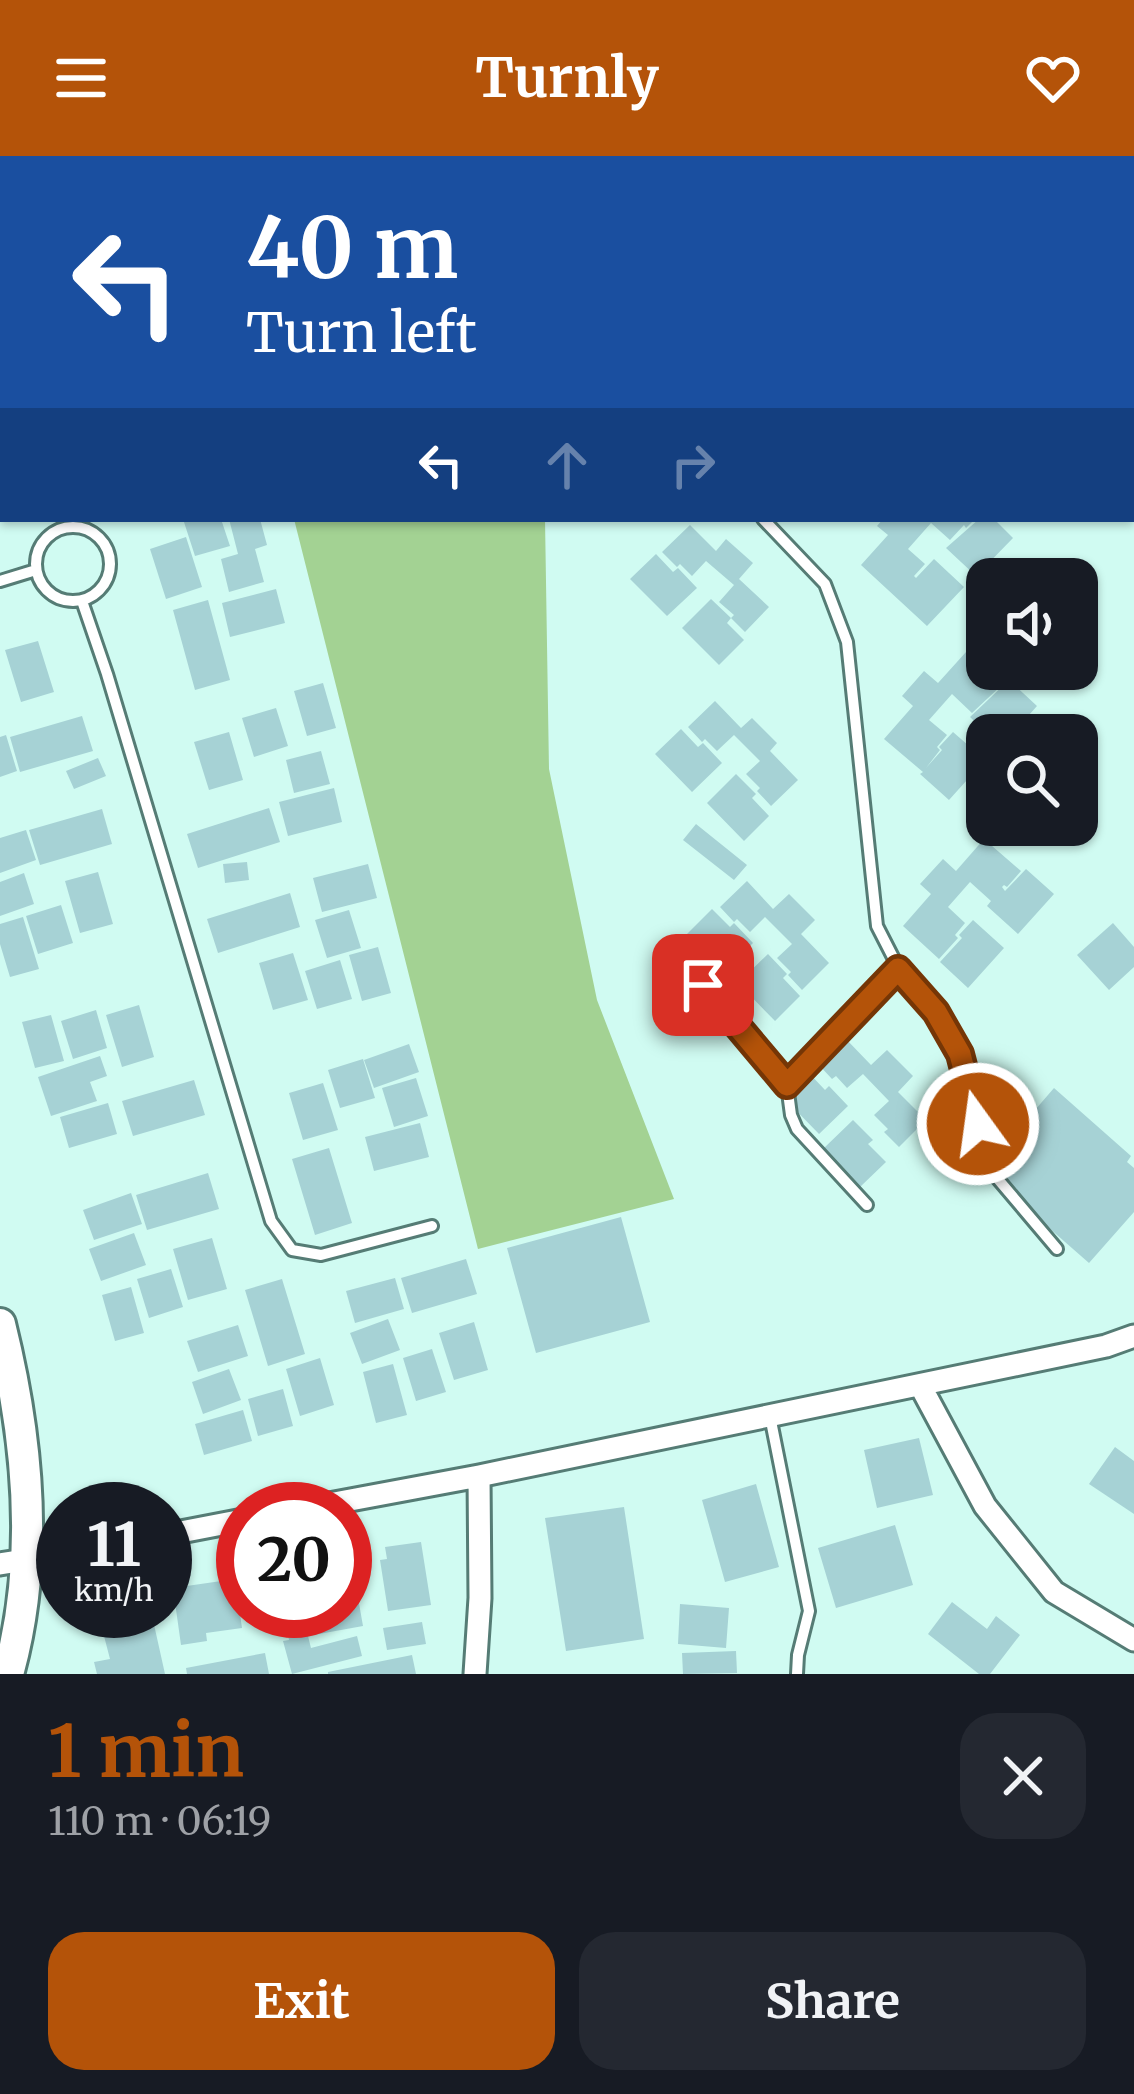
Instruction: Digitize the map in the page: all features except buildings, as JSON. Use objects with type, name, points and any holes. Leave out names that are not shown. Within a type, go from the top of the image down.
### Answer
[{"type":"main road","points":[[0,1324],[25,1468],[8,1674]]},
{"type":"street","points":[[372,1496],[1106,1346],[1134,1336]]},
{"type":"street","points":[[920,1384],[985,1506],[1054,1592],[1134,1640]]},
{"type":"street","points":[[475,1674],[479,1476]]},
{"type":"lane","points":[[90,531],[98,522]]},
{"type":"lane","points":[[766,522],[825,584],[847,642],[877,926],[898,969],[936,1012],[960,1054],[998,1178],[1058,1249]]},
{"type":"lane","points":[[63,528],[90,531],[108,550],[109,575],[103,587],[82,601],[57,598],[39,581],[36,556],[41,544],[63,528]]},
{"type":"lane","points":[[0,581],[36,570]]},
{"type":"lane","points":[[82,601],[271,1221],[292,1250],[321,1255],[432,1226]]},
{"type":"lane","points":[[787,1085],[898,969]]},
{"type":"lane","points":[[703,985],[787,1085],[796,1129],[867,1205]]},
{"type":"lane","points":[[770,1416],[809,1611],[797,1674]]},
{"type":"green space","points":[[295,522],[545,522],[549,769],[597,1000],[674,1199],[478,1249]]},
{"type":"route","points":[[703,985],[787,1085],[898,969],[936,1012],[960,1054],[978,1124]]}]
